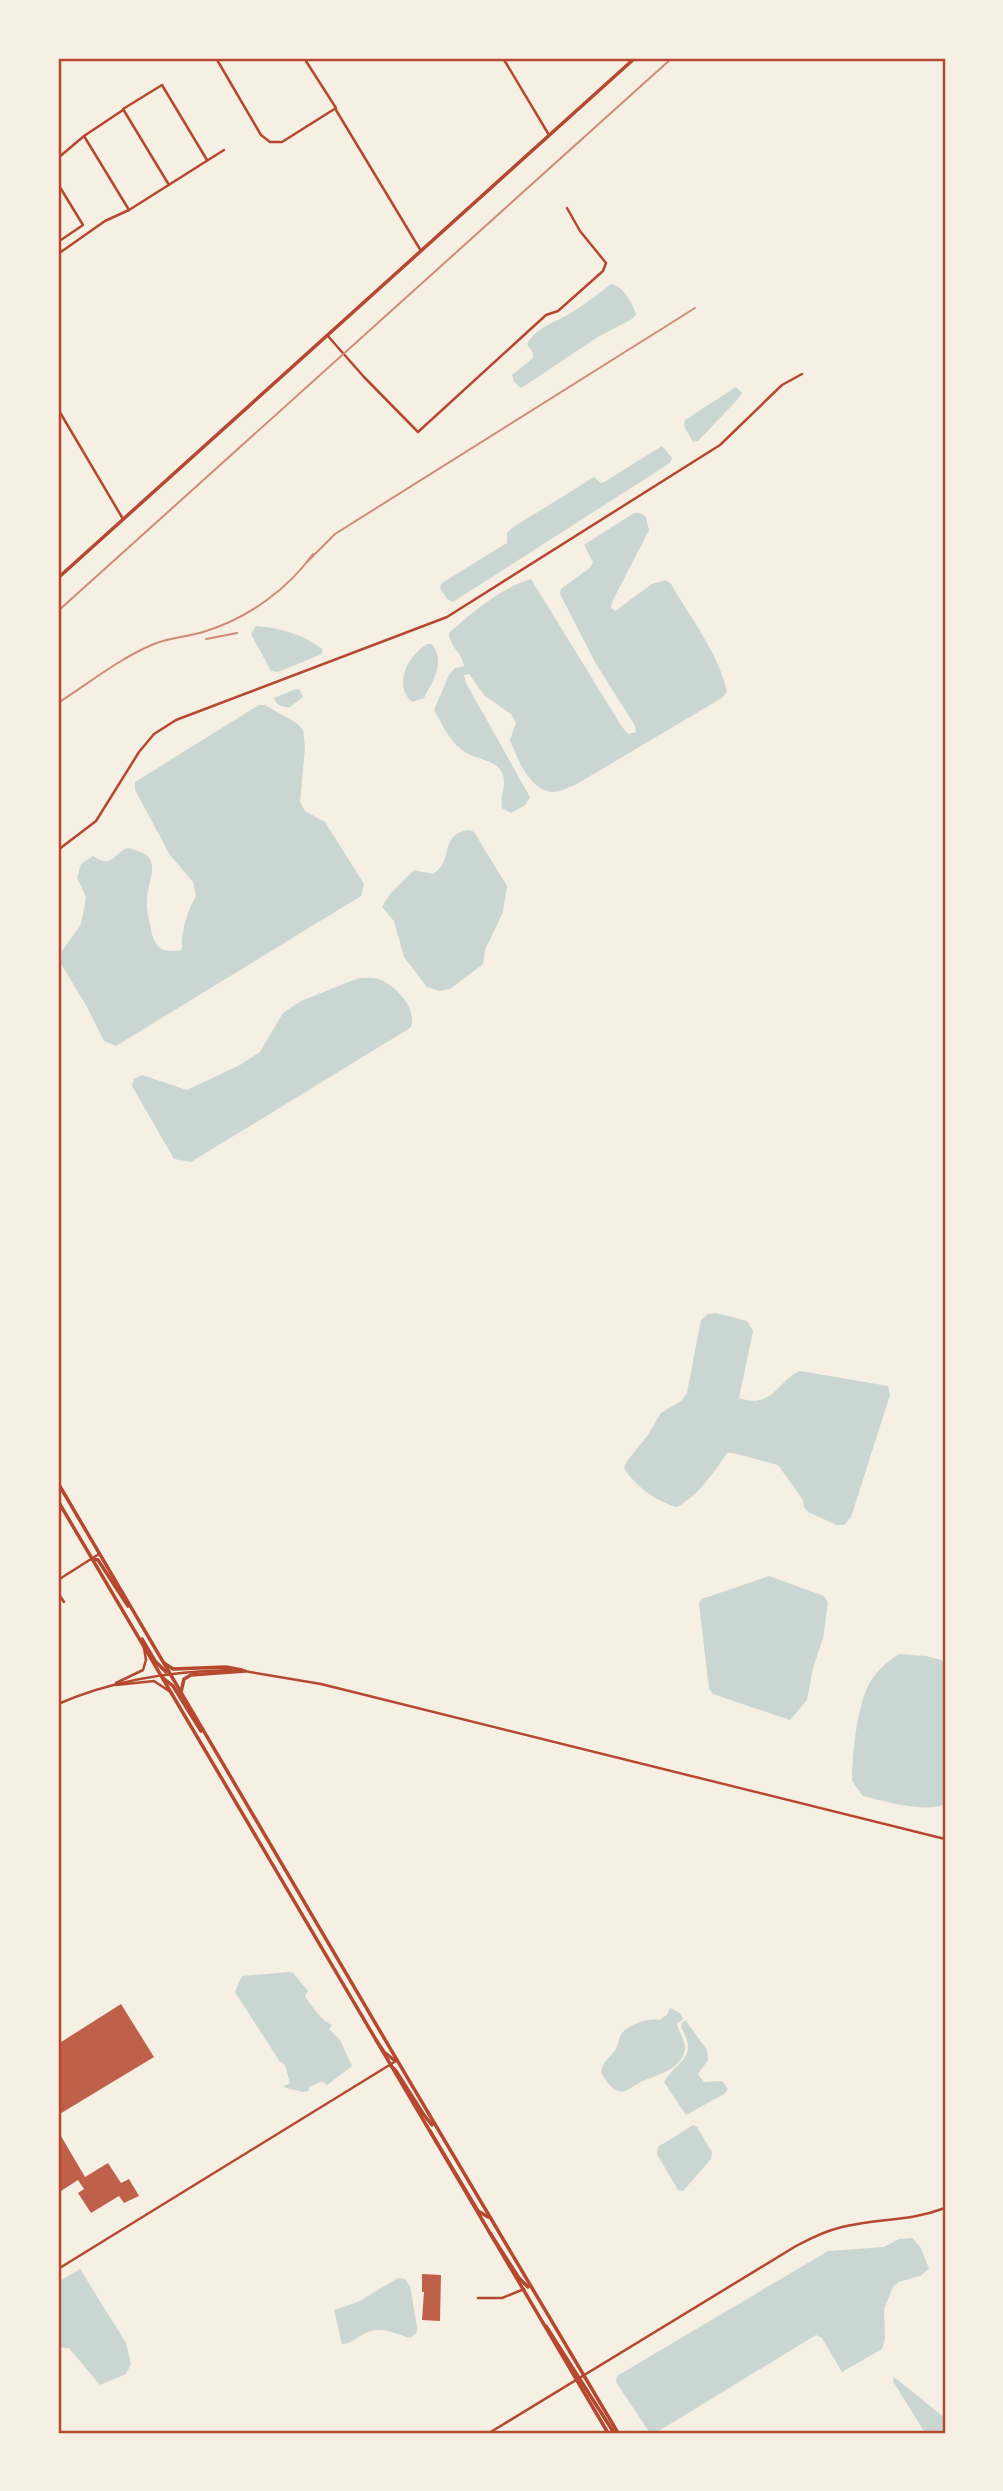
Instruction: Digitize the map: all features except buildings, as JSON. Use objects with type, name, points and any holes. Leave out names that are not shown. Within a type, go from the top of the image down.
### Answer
[{"type":"main road","points":[[58,578],[635,58]]},
{"type":"main road","points":[[58,1483],[530,2287],[608,2433]]},
{"type":"main road","points":[[58,1501],[542,2324],[616,2433]]},
{"type":"main road","points":[[92,1559],[98,1560],[131,1609]]},
{"type":"main road","points":[[119,1605],[160,1668],[169,1673]]},
{"type":"main road","points":[[163,1662],[173,1669],[226,1667],[243,1671]]},
{"type":"main road","points":[[182,1695],[182,1684],[191,1675],[243,1671]]},
{"type":"main road","points":[[159,1674],[173,1686],[199,1729],[208,1738]]},
{"type":"main road","points":[[372,2036],[384,2052],[396,2061]]},
{"type":"main road","points":[[389,2065],[437,2129]]},
{"type":"main road","points":[[428,2130],[432,2132],[478,2211],[489,2218]]},
{"type":"main road","points":[[486,2229],[495,2238],[519,2278],[530,2287]]},
{"type":"street","points":[[216,58],[261,135],[270,142],[282,142],[335,108]]},
{"type":"street","points":[[304,58],[421,251]]},
{"type":"street","points":[[503,58],[549,135]]},
{"type":"street","points":[[58,158],[84,136],[162,85],[207,160]]},
{"type":"street","points":[[123,109],[169,185]]},
{"type":"street","points":[[84,136],[129,210]]},
{"type":"street","points":[[58,254],[105,221],[129,210],[223,150]]},
{"type":"street","points":[[58,184],[90,234]]},
{"type":"street","points":[[327,335],[418,432],[546,315],[558,311],[603,271],[606,263],[580,231],[568,208]]},
{"type":"street","points":[[58,242],[83,225]]},
{"type":"street","points":[[58,850],[96,821],[139,751],[154,734],[176,720],[447,617],[727,440],[786,381],[802,374]]},
{"type":"street","points":[[58,409],[123,519]]},
{"type":"street","points":[[58,1580],[99,1554]]},
{"type":"street","points":[[58,1593],[64,1602]]},
{"type":"street","points":[[58,1704],[143,1670],[146,1660],[143,1647]]},
{"type":"street","points":[[110,1685],[159,1674],[243,1671],[321,1684],[945,1839]]},
{"type":"street","points":[[110,1685],[155,1681],[170,1693]]},
{"type":"street","points":[[58,2269],[396,2061]]},
{"type":"street","points":[[489,2433],[806,2241],[845,2227],[901,2220],[945,2208]]},
{"type":"street","points":[[478,2298],[502,2298],[530,2287]]},
{"type":"shaded area","points":[[611,284],[620,288],[630,300],[636,314],[632,319],[596,338],[521,388],[514,382],[512,375],[533,358],[527,344],[531,338]]},
{"type":"shaded area","points":[[736,387],[742,393],[737,400],[698,441],[693,442],[684,426],[685,420]]},
{"type":"shaded area","points":[[662,446],[672,458],[670,463],[453,602],[447,599],[440,588],[442,583],[507,543],[507,533],[512,528],[594,477],[601,483],[606,481]]},
{"type":"shaded area","points":[[634,513],[646,517],[649,530],[611,608],[615,611],[652,584],[666,580],[711,650],[727,692],[722,698],[575,785],[554,792],[538,786],[521,764],[510,740],[516,723],[512,715],[484,695],[469,674],[464,675],[530,797],[525,805],[511,813],[502,808],[502,773],[493,764],[467,754],[457,746],[434,710],[449,675],[455,668],[464,666],[449,633],[498,595],[531,579],[622,727],[628,734],[636,732],[635,726],[595,662],[560,594],[561,589],[591,567],[593,562],[584,545]]},
{"type":"shaded area","points":[[256,626],[299,636],[322,649],[322,654],[278,672],[271,671],[251,634]]},
{"type":"shaded area","points":[[427,644],[432,644],[436,651],[437,671],[424,698],[412,702],[403,687],[405,670],[414,655]]},
{"type":"shaded area","points":[[296,689],[300,690],[303,697],[290,707],[280,706],[274,698]]},
{"type":"shaded area","points":[[259,705],[265,705],[298,724],[303,730],[305,748],[300,802],[305,811],[325,822],[364,884],[361,896],[116,1046],[104,1041],[61,964],[62,951],[80,926],[84,910],[86,897],[77,878],[81,864],[93,856],[99,860],[111,860],[127,848],[146,855],[152,866],[147,905],[153,938],[163,949],[182,950],[185,922],[196,896],[193,882],[170,855],[135,790],[135,782]]},
{"type":"shaded area","points":[[470,830],[474,832],[507,886],[503,912],[485,950],[483,964],[450,989],[440,991],[427,987],[404,957],[394,921],[382,907],[390,894],[414,870],[433,874],[440,868],[454,836]]},
{"type":"shaded area","points":[[359,978],[381,980],[394,988],[409,1007],[412,1015],[410,1028],[191,1162],[174,1159],[132,1086],[134,1079],[142,1075],[187,1090],[240,1065],[260,1052],[283,1013],[301,1001]]},
{"type":"shaded area","points":[[716,1313],[747,1321],[753,1331],[739,1398],[751,1401],[768,1397],[800,1371],[888,1386],[890,1395],[851,1517],[844,1525],[837,1525],[808,1512],[803,1500],[778,1465],[733,1453],[727,1453],[699,1490],[677,1507],[647,1492],[624,1468],[661,1413],[681,1401],[687,1393],[701,1320],[708,1314]]},
{"type":"shaded area","points":[[769,1576],[824,1596],[828,1602],[823,1638],[813,1668],[807,1700],[790,1720],[713,1694],[709,1689],[699,1603],[702,1599]]},
{"type":"shaded area","points":[[899,1654],[945,1661],[945,1805],[915,1807],[863,1796],[852,1781],[856,1732],[864,1695],[878,1672]]},
{"type":"shaded area","points":[[293,1973],[308,1991],[305,1996],[317,2013],[332,2025],[329,2029],[340,2040],[352,2066],[327,2085],[322,2081],[303,2092],[283,2087],[290,2083],[285,2065],[280,2062],[235,1992],[242,1976]]},
{"type":"shaded area","points":[[670,2008],[680,2013],[683,2019],[677,2024],[685,2049],[679,2062],[626,2090],[613,2088],[601,2072],[616,2049],[622,2033],[639,2022],[659,2020],[667,2015]]},
{"type":"shaded area","points":[[686,2021],[707,2050],[708,2060],[698,2074],[704,2082],[722,2081],[728,2089],[724,2094],[686,2115],[664,2082],[687,2052],[688,2045],[681,2027],[682,2022]]},
{"type":"shaded area","points":[[693,2125],[697,2127],[712,2152],[711,2159],[683,2191],[678,2190],[657,2154],[658,2147]]},
{"type":"shaded area","points":[[912,2238],[921,2248],[929,2269],[920,2276],[898,2282],[893,2287],[884,2309],[885,2338],[882,2349],[842,2372],[822,2338],[816,2335],[657,2432],[650,2433],[616,2382],[617,2376],[828,2251],[884,2247],[899,2239]]},
{"type":"shaded area","points":[[80,2269],[126,2343],[131,2364],[126,2374],[100,2385],[69,2348],[58,2347],[58,2282]]},
{"type":"shaded area","points":[[398,2278],[405,2279],[410,2286],[416,2334],[410,2338],[386,2330],[375,2330],[342,2344],[334,2310],[358,2302]]},
{"type":"shaded area","points":[[894,2377],[945,2418],[945,2433],[925,2433],[893,2381]]},
{"type":"railway","points":[[58,611],[672,58]]},
{"type":"railway","points":[[307,562],[335,534],[695,308]]},
{"type":"railway","points":[[58,703],[141,650],[160,642],[200,633],[252,610],[292,579],[313,554]]},
{"type":"railway","points":[[206,639],[237,633]]}]
